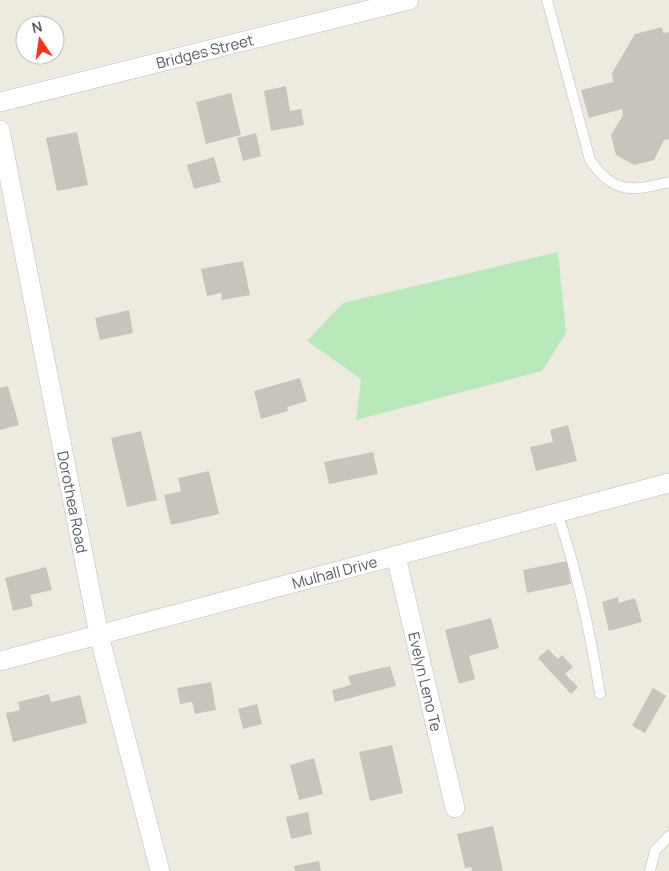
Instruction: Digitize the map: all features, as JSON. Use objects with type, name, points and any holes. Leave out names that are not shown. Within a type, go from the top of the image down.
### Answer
[{"type":"street","name":"Bridges Street","points":[[0,102],[409,0]]},
{"type":"street","name":"Dorothea Road","points":[[0,130],[99,635],[160,871]]},
{"type":"street","name":"Mulhall Drive","points":[[0,661],[557,512],[669,484]]},
{"type":"street","name":"Evelyn Leno Te","points":[[396,556],[455,808]]},
{"type":"lane","points":[[547,0],[590,160],[607,179],[617,185],[630,189],[669,182]]},
{"type":"lane","points":[[557,512],[583,599],[592,640],[600,694]]},
{"type":"lane","points":[[650,871],[654,851],[669,836]]},
{"type":"green space","points":[[558,252],[566,333],[542,371],[356,420],[361,379],[307,341],[343,303]]},
{"type":"building","points":[[662,27],[663,33],[669,32],[669,139],[664,140],[654,160],[634,165],[616,155],[611,135],[623,115],[622,109],[589,118],[581,90],[613,82],[612,73],[635,34]]},
{"type":"building","points":[[286,86],[290,111],[301,109],[304,125],[271,131],[264,91]]},
{"type":"building","points":[[231,93],[241,135],[206,144],[196,102]]},
{"type":"building","points":[[77,132],[88,185],[57,191],[46,138]]},
{"type":"building","points":[[256,133],[261,156],[243,161],[237,138]]},
{"type":"building","points":[[214,157],[221,182],[194,189],[187,165]]},
{"type":"building","points":[[243,261],[250,295],[222,300],[221,293],[207,296],[201,269]]},
{"type":"building","points":[[129,310],[133,333],[100,340],[95,318]]},
{"type":"building","points":[[300,378],[307,401],[287,407],[288,411],[261,419],[254,391]]},
{"type":"building","points":[[8,386],[19,425],[0,430],[0,388]]},
{"type":"building","points":[[568,425],[577,461],[536,471],[530,447],[553,442],[550,430]]},
{"type":"building","points":[[141,431],[157,500],[127,507],[111,438]]},
{"type":"building","points":[[373,452],[378,474],[329,484],[324,462]]},
{"type":"building","points":[[209,471],[219,514],[171,525],[164,495],[181,491],[178,478]]},
{"type":"building","points":[[567,561],[571,584],[527,593],[523,570]]},
{"type":"building","points":[[46,567],[52,590],[30,595],[33,606],[13,611],[5,578]]},
{"type":"building","points":[[618,597],[619,603],[635,598],[642,622],[609,631],[602,602]]},
{"type":"building","points":[[491,618],[499,648],[469,656],[475,679],[459,684],[445,630]]},
{"type":"building","points":[[548,649],[558,659],[562,655],[573,667],[565,674],[578,687],[571,694],[538,658]]},
{"type":"building","points":[[390,666],[396,686],[335,702],[332,690],[351,685],[348,676]]},
{"type":"building","points":[[211,682],[216,710],[195,714],[192,702],[180,704],[177,688]]},
{"type":"building","points":[[653,688],[666,696],[645,733],[632,726]]},
{"type":"building","points":[[49,694],[51,702],[80,695],[87,723],[13,742],[6,713],[20,710],[18,702]]},
{"type":"building","points":[[257,704],[262,724],[243,729],[238,709]]},
{"type":"building","points":[[392,745],[403,793],[370,801],[359,752]]},
{"type":"building","points":[[314,758],[323,794],[299,800],[290,765]]},
{"type":"building","points":[[308,812],[312,834],[291,839],[286,817]]},
{"type":"building","points":[[493,826],[503,871],[472,871],[471,867],[465,868],[457,834]]},
{"type":"building","points":[[319,861],[321,871],[295,871],[294,866]]}]
